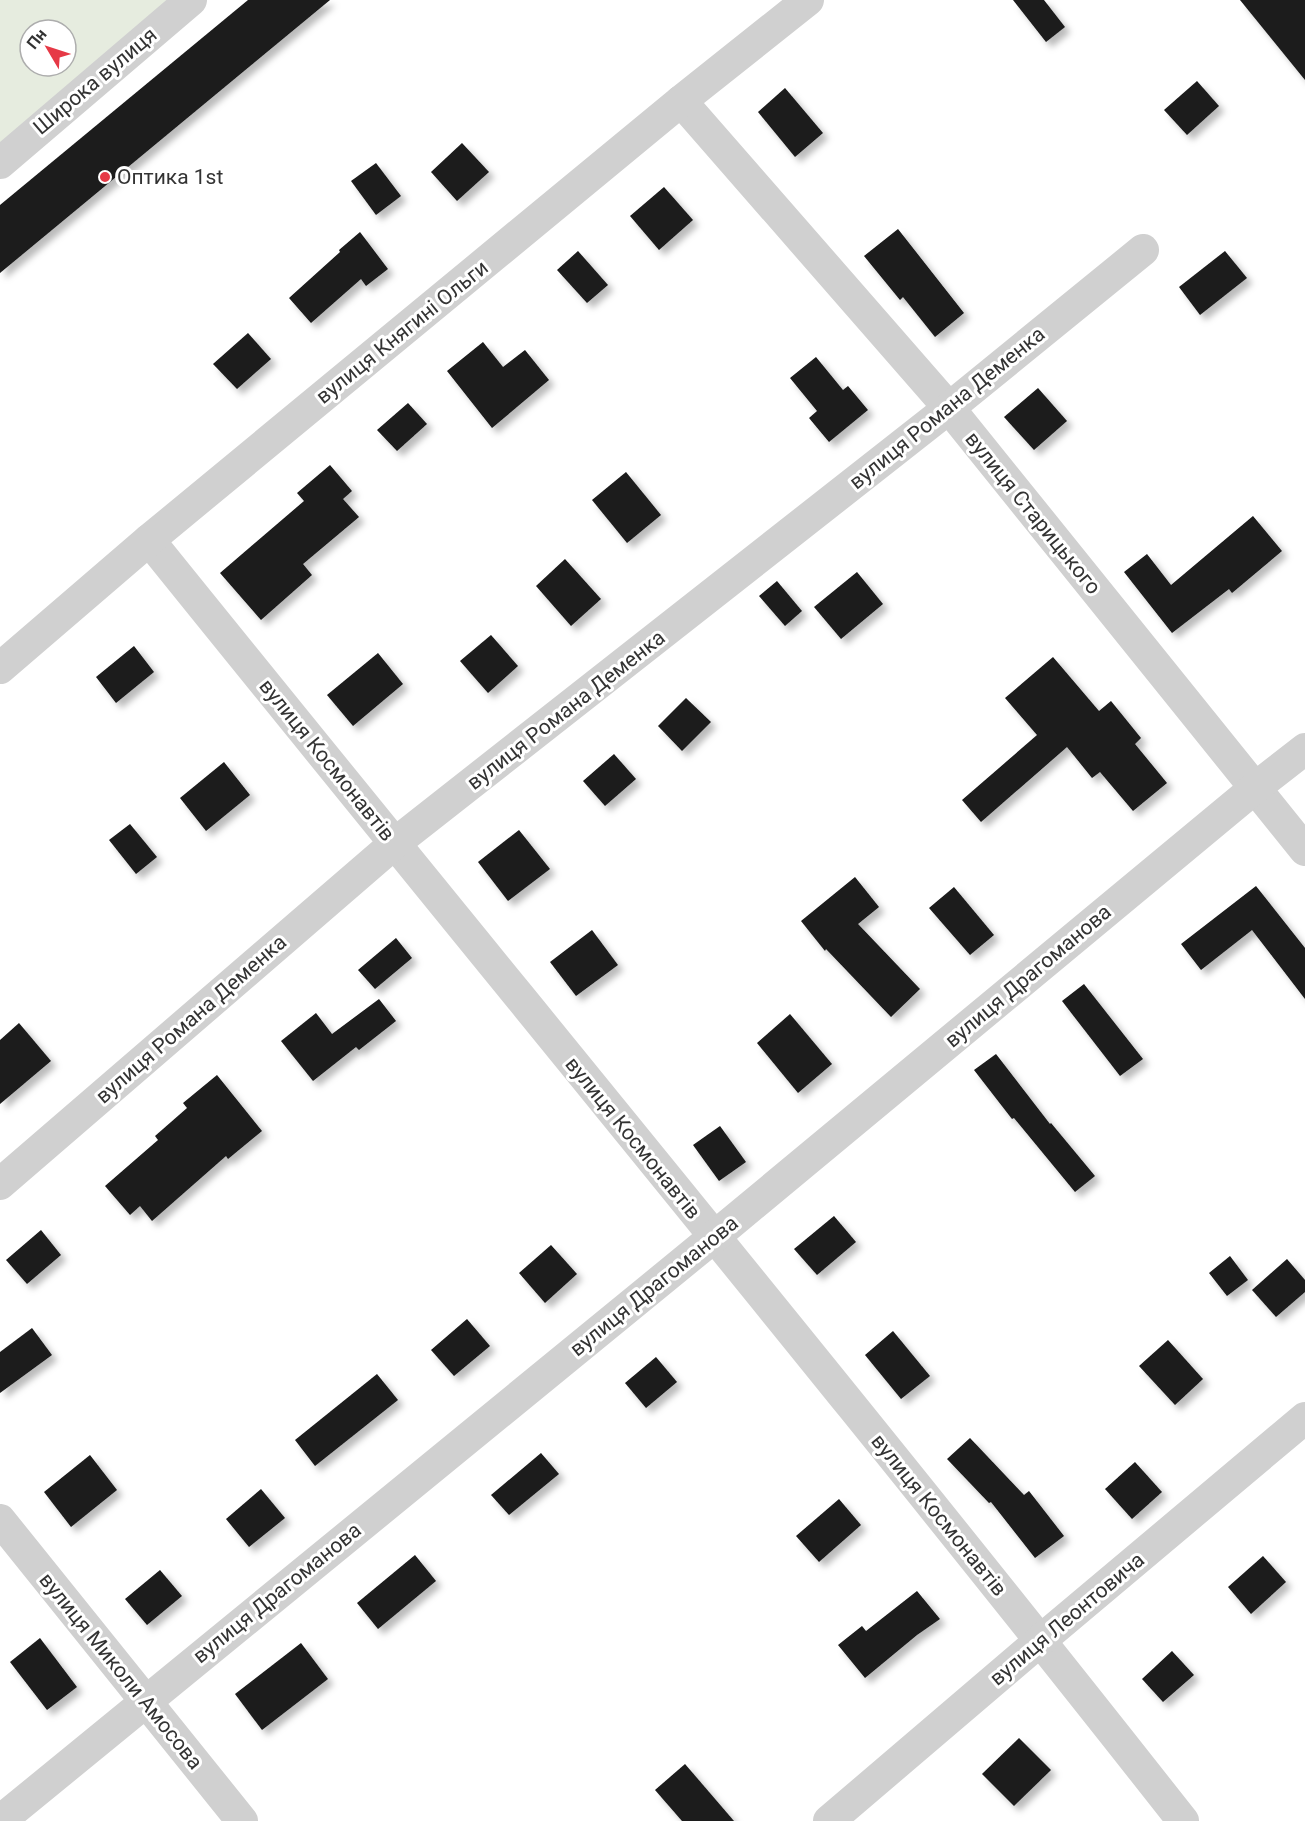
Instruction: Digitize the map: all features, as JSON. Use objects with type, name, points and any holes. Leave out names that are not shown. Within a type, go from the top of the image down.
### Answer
[{"type":"street","name":"Широка вулиця","points":[[0,163],[190,0]]},
{"type":"street","name":"вулиця Княгині Ольги","points":[[0,668],[149,540],[681,101],[808,0]]},
{"type":"street","name":"вулиця Старицького","points":[[681,101],[949,408],[1305,850]]},
{"type":"street","name":"вулиця Романа Деменка","points":[[0,1184],[394,844],[949,408],[1143,250]]},
{"type":"street","name":"вулиця Космонавтів","points":[[149,540],[1041,1640],[1183,1821]]},
{"type":"street","name":"вулиця Драгоманова","points":[[0,1821],[714,1238],[1305,748]]},
{"type":"street","name":"вулиця Леонтовича","points":[[829,1821],[1305,1418]]},
{"type":"street","name":"вулиця Миколи Амосова","points":[[0,1520],[242,1821]]},
{"type":"shaded area","points":[[0,0],[172,0],[0,145]]},
{"type":"building","points":[[248,0],[330,0],[0,273],[0,205]]},
{"type":"building","points":[[1013,0],[1044,0],[1065,27],[1046,42]]},
{"type":"building","points":[[1240,0],[1305,0],[1305,80]]},
{"type":"building","points":[[1197,81],[1219,106],[1187,135],[1164,110]]},
{"type":"building","points":[[785,88],[823,133],[795,157],[758,112]]},
{"type":"building","points":[[462,143],[489,172],[457,201],[431,172]]},
{"type":"building","points":[[376,163],[401,196],[376,215],[351,181]]},
{"type":"building","points":[[664,187],[693,220],[659,250],[630,216]]},
{"type":"building","points":[[898,229],[964,313],[935,337],[903,297],[900,300],[864,256]]},
{"type":"building","points":[[360,232],[388,269],[366,286],[361,279],[311,323],[289,298]]},
{"type":"building","points":[[578,251],[608,285],[587,303],[557,270]]},
{"type":"building","points":[[1225,251],[1247,278],[1200,315],[1179,287]]},
{"type":"building","points":[[248,333],[271,359],[237,389],[213,364]]},
{"type":"building","points":[[483,342],[503,367],[525,350],[549,380],[492,428],[447,371]]},
{"type":"building","points":[[816,357],[843,390],[848,386],[868,410],[829,442],[809,418],[817,411],[790,378]]},
{"type":"building","points":[[1038,388],[1067,421],[1034,450],[1004,417]]},
{"type":"building","points":[[408,403],[427,424],[397,451],[377,430]]},
{"type":"building","points":[[330,465],[352,491],[343,499],[359,517],[303,564],[312,575],[261,620],[220,573],[304,501],[297,493]]},
{"type":"building","points":[[626,472],[661,515],[627,543],[592,500]]},
{"type":"building","points":[[1253,516],[1282,551],[1232,593],[1229,589],[1172,633],[1124,572],[1147,554],[1171,585]]},
{"type":"building","points":[[565,559],[601,599],[571,626],[536,586]]},
{"type":"building","points":[[857,572],[883,604],[841,639],[814,607]]},
{"type":"building","points":[[777,581],[802,611],[785,626],[759,596]]},
{"type":"building","points":[[491,635],[518,666],[488,693],[460,661]]},
{"type":"building","points":[[134,646],[154,672],[116,703],[96,677]]},
{"type":"building","points":[[378,653],[403,684],[353,726],[327,695]]},
{"type":"building","points":[[1053,657],[1099,711],[1111,701],[1141,738],[1135,744],[1167,783],[1133,811],[1100,772],[1092,778],[1067,747],[981,822],[962,800],[1037,735],[1005,698]]},
{"type":"building","points":[[686,698],[711,722],[682,751],[658,726]]},
{"type":"building","points":[[614,754],[636,779],[605,806],[583,781]]},
{"type":"building","points":[[224,762],[250,795],[206,831],[180,798]]},
{"type":"building","points":[[130,824],[157,857],[136,874],[109,840]]},
{"type":"building","points":[[519,830],[550,869],[508,901],[478,862]]},
{"type":"building","points":[[855,877],[879,907],[858,924],[920,989],[891,1017],[826,949],[825,951],[801,921]]},
{"type":"building","points":[[1256,886],[1305,948],[1305,999],[1252,930],[1201,970],[1181,944]]},
{"type":"building","points":[[954,887],[994,935],[970,955],[929,908]]},
{"type":"building","points":[[592,930],[618,965],[576,996],[550,962]]},
{"type":"building","points":[[396,938],[412,958],[375,989],[358,970]]},
{"type":"building","points":[[1084,984],[1143,1059],[1120,1076],[1062,1001]]},
{"type":"building","points":[[379,999],[396,1021],[359,1050],[356,1047],[313,1081],[281,1041],[316,1013],[332,1034]]},
{"type":"building","points":[[790,1014],[832,1064],[798,1093],[757,1043]]},
{"type":"building","points":[[19,1023],[51,1061],[0,1104],[0,1040]]},
{"type":"building","points":[[996,1054],[1050,1124],[1095,1176],[1075,1192],[1014,1118],[1012,1119],[974,1070]]},
{"type":"building","points":[[217,1075],[262,1131],[228,1159],[226,1156],[152,1221],[140,1206],[130,1215],[105,1186],[158,1140],[155,1136],[187,1108],[183,1103]]},
{"type":"building","points":[[720,1126],[746,1162],[719,1181],[693,1145]]},
{"type":"building","points":[[834,1216],[856,1242],[817,1275],[794,1249]]},
{"type":"building","points":[[41,1230],[61,1255],[27,1284],[6,1260]]},
{"type":"building","points":[[551,1245],[577,1274],[545,1303],[519,1273]]},
{"type":"building","points":[[1230,1256],[1248,1280],[1227,1296],[1209,1273]]},
{"type":"building","points":[[1287,1259],[1305,1280],[1305,1292],[1276,1317],[1252,1290]]},
{"type":"building","points":[[467,1319],[490,1346],[454,1376],[431,1350]]},
{"type":"building","points":[[32,1328],[52,1355],[0,1393],[0,1352]]},
{"type":"building","points":[[893,1331],[930,1376],[901,1399],[865,1355]]},
{"type":"building","points":[[1168,1340],[1203,1379],[1175,1405],[1139,1366]]},
{"type":"building","points":[[656,1357],[677,1382],[646,1408],[625,1383]]},
{"type":"building","points":[[377,1374],[398,1400],[315,1466],[295,1440]]},
{"type":"building","points":[[970,1438],[1024,1495],[1029,1491],[1064,1536],[1035,1558],[991,1502],[989,1503],[947,1459]]},
{"type":"building","points":[[541,1453],[559,1474],[509,1515],[491,1495]]},
{"type":"building","points":[[90,1455],[117,1490],[71,1527],[44,1492]]},
{"type":"building","points":[[1135,1462],[1162,1492],[1132,1519],[1105,1489]]},
{"type":"building","points":[[261,1489],[285,1518],[249,1547],[226,1519]]},
{"type":"building","points":[[839,1499],[861,1525],[819,1562],[796,1536]]},
{"type":"building","points":[[415,1555],[436,1581],[378,1629],[357,1603]]},
{"type":"building","points":[[1263,1556],[1286,1582],[1251,1614],[1228,1587]]},
{"type":"building","points":[[160,1570],[182,1596],[147,1625],[125,1599]]},
{"type":"building","points":[[917,1591],[940,1619],[865,1678],[838,1645],[862,1626],[866,1631]]},
{"type":"building","points":[[40,1638],[77,1687],[47,1710],[10,1662]]},
{"type":"building","points":[[301,1643],[328,1679],[262,1730],[235,1694]]},
{"type":"building","points":[[1172,1651],[1194,1675],[1163,1702],[1142,1679]]},
{"type":"building","points":[[1019,1738],[1051,1770],[1014,1806],[982,1774]]},
{"type":"building","points":[[685,1764],[734,1821],[682,1821],[655,1790]]},
{"type":"place","name":"Оптика 1st","points":[[105,177]]}]
